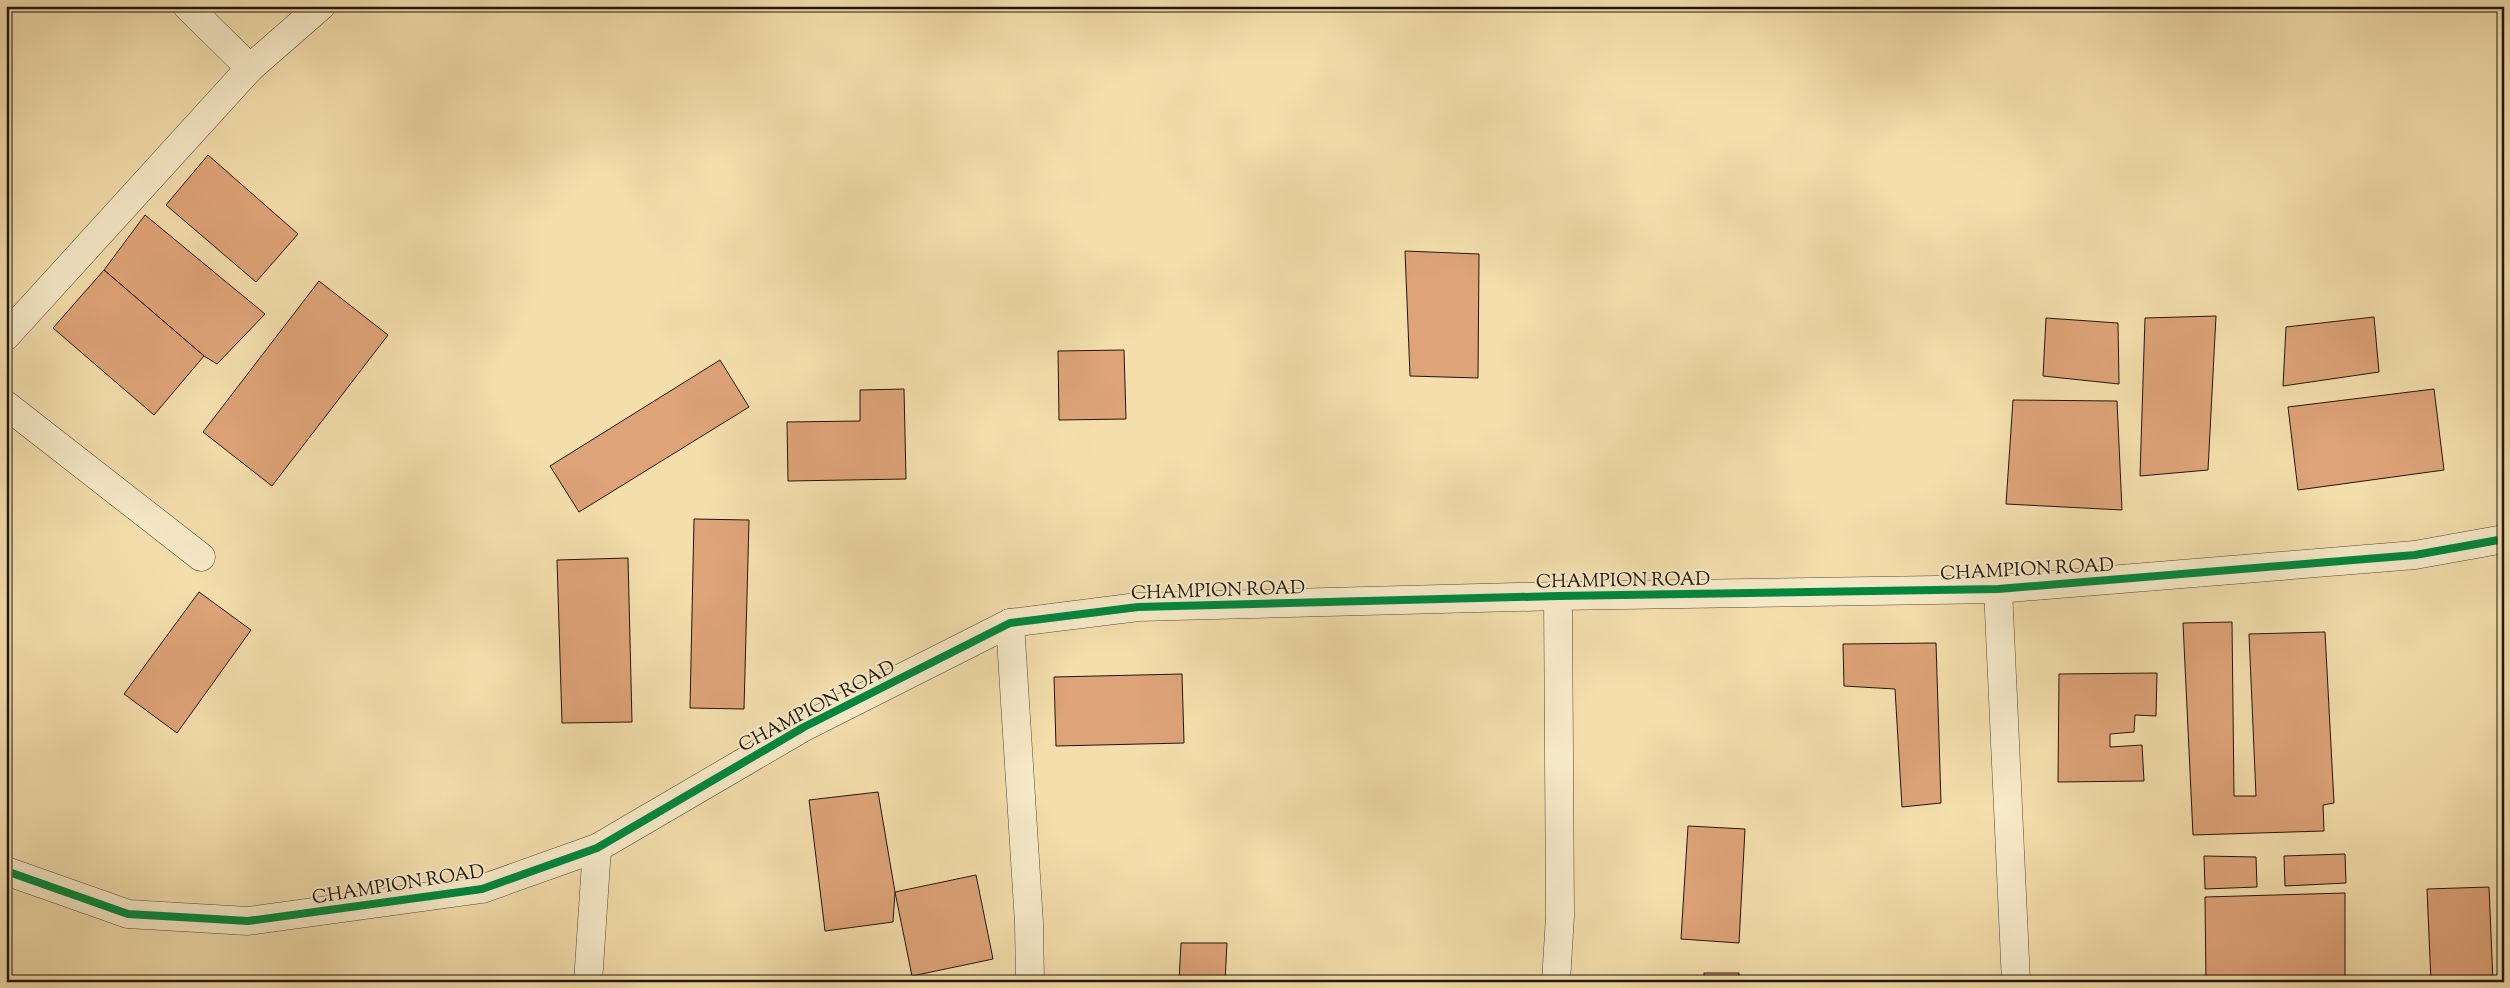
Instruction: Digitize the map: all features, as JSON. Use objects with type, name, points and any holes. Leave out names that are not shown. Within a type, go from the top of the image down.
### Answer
[{"type":"street","points":[[187,6],[250,68]]},
{"type":"street","points":[[6,336],[250,68],[321,6]]},
{"type":"street","points":[[6,405],[201,557]]},
{"type":"street","name":"CHAMPION ROAD","points":[[6,871],[128,914],[248,921],[482,889],[597,848],[804,727],[1010,623],[1138,607],[1558,596],[1998,589],[2415,554],[2504,539]]},
{"type":"street","points":[[1998,589],[2016,982]]},
{"type":"street","points":[[1556,982],[1560,916],[1558,596]]},
{"type":"street","points":[[1010,623],[1029,923],[1030,982]]},
{"type":"street","points":[[588,982],[597,848]]},
{"type":"building","points":[[208,155],[298,234],[256,282],[166,205]]},
{"type":"building","points":[[145,215],[265,314],[217,364],[204,356],[104,270]]},
{"type":"building","points":[[1405,251],[1479,254],[1478,378],[1410,376]]},
{"type":"building","points":[[104,270],[204,356],[154,415],[53,328]]},
{"type":"building","points":[[319,281],[388,335],[272,486],[203,432]]},
{"type":"building","points":[[2216,316],[2208,470],[2140,476],[2145,318]]},
{"type":"building","points":[[2374,317],[2379,372],[2283,386],[2286,327]]},
{"type":"building","points":[[2046,318],[2118,323],[2119,384],[2043,376]]},
{"type":"building","points":[[1124,350],[1126,419],[1059,420],[1058,351]]},
{"type":"building","points":[[720,360],[749,407],[579,512],[550,466]]},
{"type":"building","points":[[904,389],[906,479],[788,481],[787,422],[860,421],[860,390]]},
{"type":"building","points":[[2434,389],[2444,470],[2298,490],[2288,407]]},
{"type":"building","points":[[2013,400],[2117,401],[2122,510],[2006,504]]},
{"type":"building","points":[[694,519],[749,520],[744,709],[690,708]]},
{"type":"building","points":[[628,558],[632,722],[562,723],[557,560]]},
{"type":"building","points":[[199,592],[251,630],[177,733],[124,694]]},
{"type":"building","points":[[2232,622],[2234,796],[2256,796],[2249,634],[2325,632],[2334,803],[2323,805],[2324,831],[2193,835],[2183,623]]},
{"type":"building","points":[[1936,643],[1941,803],[1902,807],[1895,689],[1844,686],[1843,644]]},
{"type":"building","points":[[2157,673],[2156,716],[2135,715],[2134,732],[2110,734],[2110,747],[2142,745],[2144,781],[2058,782],[2059,674]]},
{"type":"building","points":[[1182,674],[1184,743],[1056,746],[1054,677]]},
{"type":"building","points":[[878,792],[895,892],[893,922],[825,931],[809,800]]},
{"type":"building","points":[[1688,826],[1745,829],[1739,943],[1681,939]]},
{"type":"building","points":[[2345,854],[2346,883],[2285,886],[2284,856]]},
{"type":"building","points":[[2204,856],[2256,857],[2257,887],[2205,889]]},
{"type":"building","points":[[976,875],[993,959],[912,976],[895,892]]},
{"type":"building","points":[[2489,887],[2493,982],[2431,982],[2427,889]]},
{"type":"building","points":[[2345,893],[2345,982],[2206,982],[2205,897]]},
{"type":"building","points":[[1181,943],[1227,943],[1225,982],[1179,982]]},
{"type":"building","points":[[1704,973],[1739,973],[1739,982],[1704,982]]},
{"type":"cycle path","points":[[6,871],[128,914],[248,921],[482,889],[597,848],[804,727],[1010,623],[1138,607],[1558,596],[1998,589],[2415,555],[2504,539]]}]
